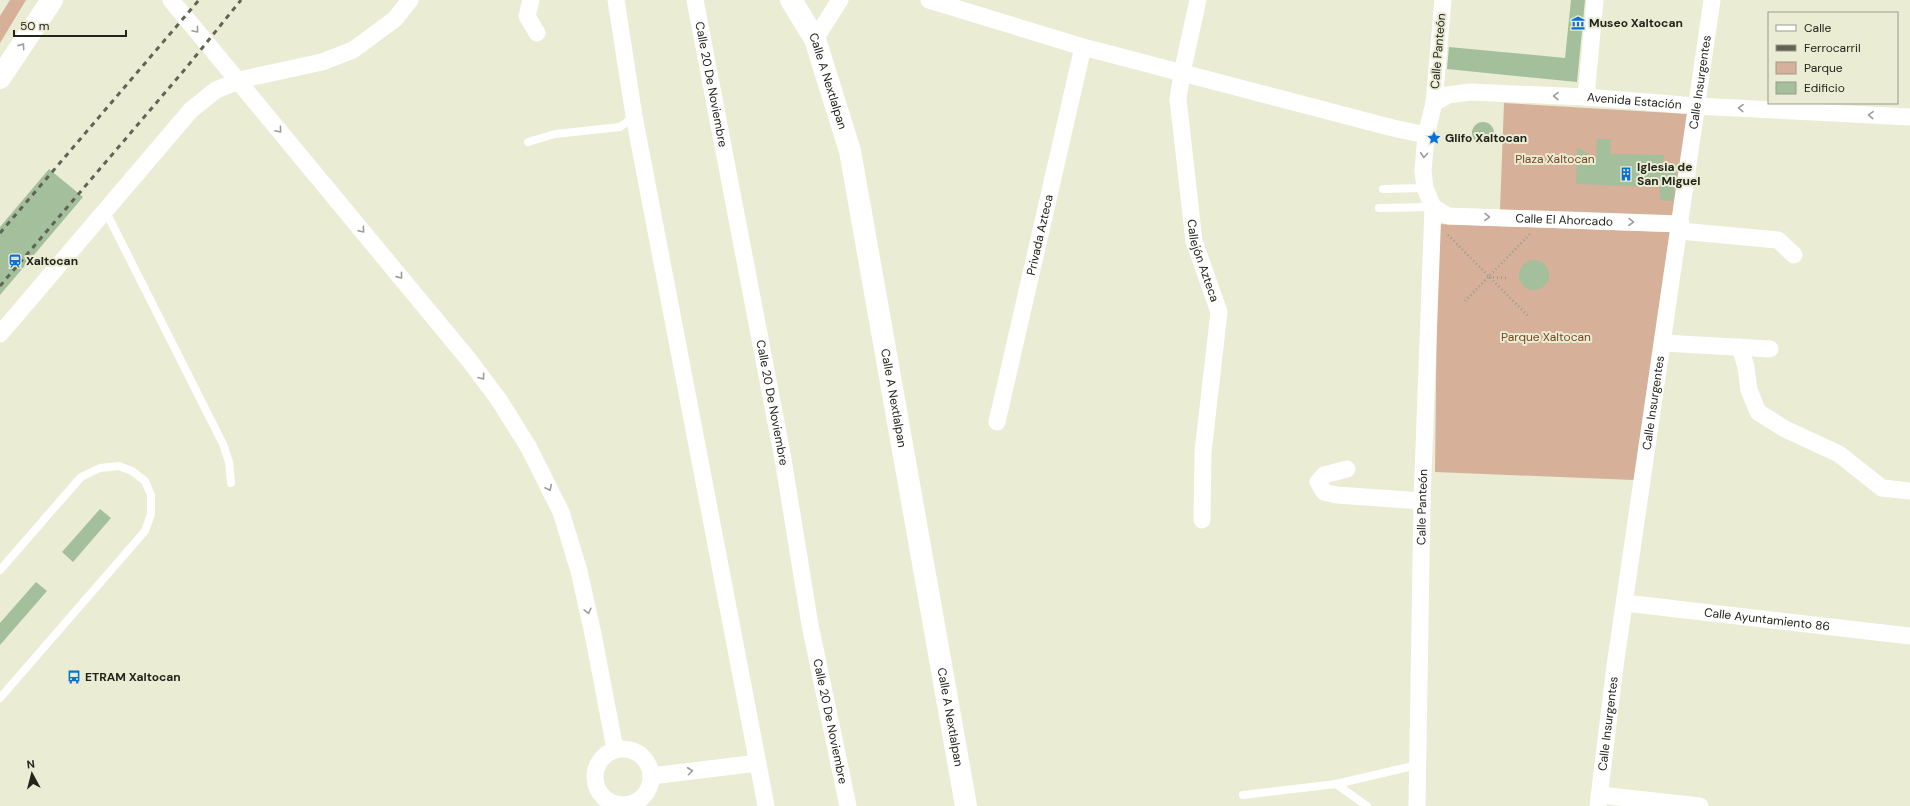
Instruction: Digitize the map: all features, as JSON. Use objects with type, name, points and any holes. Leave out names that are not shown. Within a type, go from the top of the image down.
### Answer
[{"type":"main road","points":[[0,78],[52,0]]},
{"type":"main road","name":"Calle A Nextlalpan","points":[[791,0],[816,39],[850,151],[966,806]]},
{"type":"street","points":[[171,0],[470,360],[500,400],[529,448],[561,512],[579,571],[593,634],[615,749]]},
{"type":"street","points":[[0,334],[191,110],[216,90],[244,79],[322,62],[353,50],[395,19],[410,0]]},
{"type":"street","points":[[530,0],[527,16],[537,33]]},
{"type":"street","points":[[616,0],[634,116],[766,806]]},
{"type":"street","name":"Calle 20 De Noviembre","points":[[694,0],[783,459],[810,625],[848,806]]},
{"type":"street","points":[[816,39],[840,0]]},
{"type":"street","points":[[929,0],[1083,47],[1426,135]]},
{"type":"street","name":"Callejón Azteca","points":[[1198,0],[1182,73],[1178,99],[1194,241],[1219,312],[1203,452],[1202,520]]},
{"type":"street","name":"Calle Panteón","points":[[1417,806],[1422,501],[1433,207],[1425,188],[1423,171],[1426,135],[1434,103],[1443,0]]},
{"type":"street","points":[[1586,97],[1595,0]]},
{"type":"street","name":"Calle Insurgentes","points":[[1599,801],[1625,603],[1712,0]]},
{"type":"street","name":"Privada Azteca","points":[[997,422],[1083,47]]},
{"type":"street","name":"Avenida Estación","points":[[1434,103],[1448,95],[1470,92],[1586,97],[1696,106],[1910,117]]},
{"type":"street","points":[[1433,207],[1445,223]]},
{"type":"street","name":"Calle El Ahorcado","points":[[1445,223],[1544,219],[1680,228],[1778,240],[1794,255]]},
{"type":"street","points":[[1663,343],[1770,349]]},
{"type":"street","points":[[1740,347],[1746,367],[1749,390],[1758,412],[1785,429],[1839,454],[1882,488],[1910,491]]},
{"type":"street","points":[[1348,469],[1324,475],[1318,482],[1324,492],[1337,495],[1422,501]]},
{"type":"street","name":"Calle Ayuntamiento 86","points":[[1625,603],[1910,636]]},
{"type":"street","points":[[615,749],[628,749],[640,754],[648,763],[651,776],[649,788],[641,798],[630,804],[617,805],[606,800],[597,790],[594,778],[596,766],[604,755],[615,749]]},
{"type":"street","points":[[651,776],[758,763]]},
{"type":"street","points":[[1599,801],[1700,806]]},
{"type":"lane","points":[[528,142],[555,134],[620,127],[634,116]]},
{"type":"lane","points":[[1383,189],[1425,188]]},
{"type":"lane","points":[[1379,208],[1433,207]]},
{"type":"lane","points":[[105,210],[223,444],[229,462],[231,482]]},
{"type":"lane","points":[[0,570],[81,477],[100,468],[119,466],[132,471],[145,481],[151,495],[151,514],[145,530],[0,698]]},
{"type":"lane","points":[[1243,795],[1336,784],[1417,765]]},
{"type":"lane","points":[[1336,784],[1367,806]]},
{"type":"path","points":[[1465,301],[1544,219]]},
{"type":"path","points":[[1445,223],[1488,277],[1528,318]]},
{"type":"path","points":[[1488,277],[1510,278]]},
{"type":"green space","points":[[10,0],[26,0],[0,43],[0,16]]},
{"type":"green space","name":"Plaza Xaltocan","points":[[1504,103],[1688,114],[1675,216],[1500,210]]},
{"type":"green space","name":"Parque Xaltocan","points":[[1438,224],[1671,232],[1634,480],[1435,472]]},
{"type":"building","name":"Museo Xaltocan","points":[[1571,0],[1585,0],[1577,82],[1447,69],[1449,47],[1565,58]]},
{"type":"building","points":[[1483,122],[1491,125],[1494,133],[1491,141],[1483,144],[1475,141],[1472,133],[1475,125]]},
{"type":"building","name":"Iglesia de San Miguel","points":[[1597,139],[1611,139],[1610,154],[1664,155],[1663,164],[1677,165],[1673,201],[1660,200],[1660,187],[1576,184],[1577,147],[1596,160]]},
{"type":"building","name":"Xaltocan","points":[[49,169],[83,197],[0,295],[0,227]]},
{"type":"building","points":[[1534,260],[1545,264],[1549,275],[1545,286],[1534,290],[1523,286],[1519,275],[1523,264]]},
{"type":"building","points":[[100,509],[111,518],[73,562],[62,552]]},
{"type":"building","points":[[36,582],[47,591],[0,645],[0,623]]},
{"type":"railway","points":[[0,233],[199,0]]},
{"type":"railway","points":[[0,286],[186,68],[241,0]]},
{"type":"place","name":"Museo Xaltocan","points":[[1578,23]]},
{"type":"place","name":"Glifo Xaltocan","points":[[1434,138]]},
{"type":"place","name":"Iglesia de San Miguel","points":[[1626,174]]},
{"type":"place","name":"Xaltocan","points":[[15,261]]},
{"type":"place","name":"ETRAM Xaltocan","points":[[74,677]]}]
